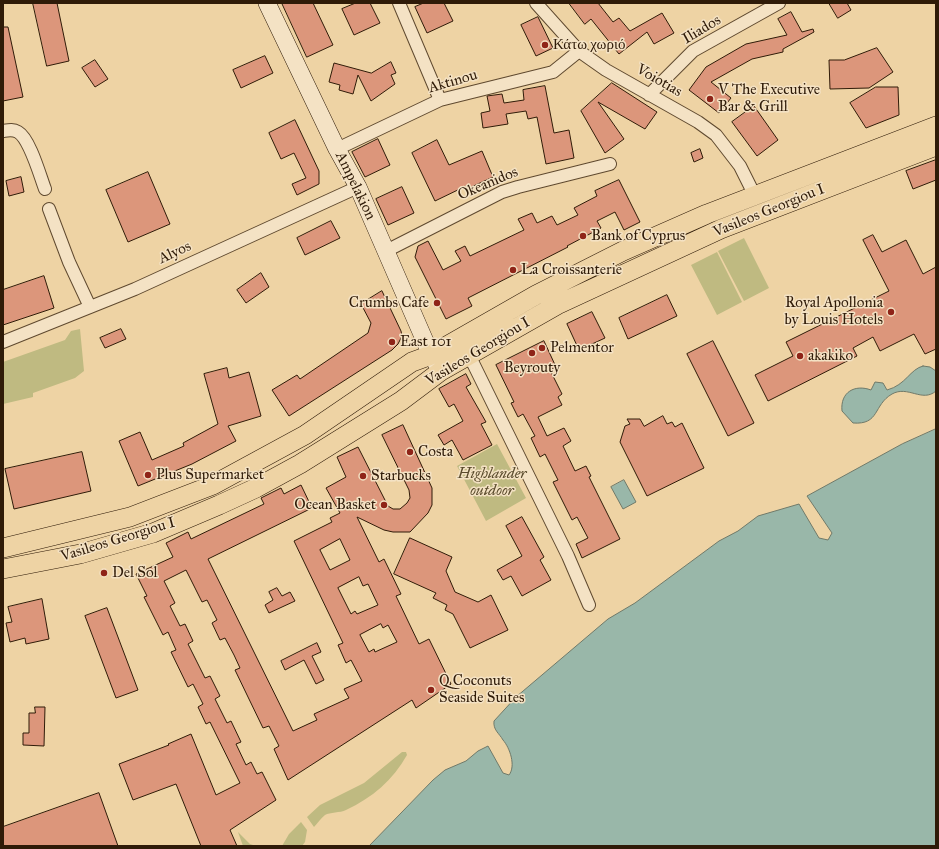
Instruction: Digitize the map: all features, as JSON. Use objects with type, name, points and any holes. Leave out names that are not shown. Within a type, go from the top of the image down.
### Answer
[{"type":"main road","name":"Vasileos Georgiou I","points":[[3,548],[130,517],[213,485],[305,435],[412,362],[431,355],[512,307],[623,251],[707,214],[936,126]]},
{"type":"main road","name":"Vasileos Georgiou I","points":[[3,569],[80,554],[153,533],[219,505],[256,488],[338,441],[401,401],[441,371],[557,305],[721,229],[936,146]]},
{"type":"street","name":"Ampelakion","points":[[267,3],[337,149],[358,187],[431,355],[441,371]]},
{"type":"street","points":[[399,3],[440,100]]},
{"type":"street","name":"Voiotias","points":[[536,3],[579,51],[606,70],[698,122],[716,135],[740,166],[755,196]]},
{"type":"street","name":"Iliados","points":[[649,95],[693,52],[779,3]]},
{"type":"street","name":"Aktinou","points":[[337,149],[440,100],[553,72],[579,51]]},
{"type":"street","points":[[3,131],[12,130],[20,133],[25,140],[45,189]]},
{"type":"street","name":"Okeanidos","points":[[386,251],[502,192],[610,164]]},
{"type":"street","name":"Alyos","points":[[3,342],[135,289],[358,187]]},
{"type":"street","points":[[49,209],[69,262],[90,307]]},
{"type":"street","points":[[469,355],[568,556],[589,605]]},
{"type":"green space","points":[[744,238],[769,288],[744,301],[718,251]]},
{"type":"green space","points":[[717,252],[742,302],[717,315],[691,265]]},
{"type":"green space","points":[[80,329],[84,371],[75,378],[33,393],[33,397],[3,404],[3,362],[65,340],[71,331]]},
{"type":"green space","name":"Highlander outdoor","points":[[497,444],[526,498],[486,521],[457,466]]},
{"type":"green space","points":[[402,752],[406,752],[407,755],[401,764],[388,780],[373,794],[346,810],[325,815],[314,827],[307,817],[320,805],[364,783]]},
{"type":"green space","points":[[301,822],[307,830],[305,842],[302,846],[282,846],[289,834]]},
{"type":"green space","points":[[238,832],[250,844],[256,846],[243,846]]},
{"type":"shaded area","points":[[923,366],[930,367],[936,371],[936,391],[931,394],[920,395],[904,391],[892,394],[886,398],[872,418],[862,423],[853,423],[842,411],[843,399],[850,391],[859,388],[871,390],[875,382],[883,383],[887,390],[893,388],[899,385],[915,370]]},
{"type":"shaded area","points":[[936,429],[936,846],[369,846],[433,780],[445,770],[466,761],[478,751],[488,746],[503,773],[509,775],[512,767],[510,752],[506,743],[495,729],[494,721],[516,697],[608,619],[635,603],[719,541],[738,531],[758,516],[799,504],[819,538],[828,540],[832,533],[807,496],[902,444]]},
{"type":"shaded area","points":[[624,480],[636,502],[623,509],[611,487]]},
{"type":"building","points":[[33,3],[57,3],[69,61],[47,66]]},
{"type":"building","points":[[282,3],[313,3],[333,45],[307,57]]},
{"type":"building","points":[[356,3],[370,3],[380,23],[354,35],[342,9]]},
{"type":"building","points":[[424,3],[444,3],[453,21],[427,33],[415,7]]},
{"type":"building","points":[[569,3],[598,3],[613,22],[619,18],[630,31],[662,13],[674,33],[654,44],[647,32],[619,54],[591,19],[585,24]]},
{"type":"building","points":[[829,3],[847,3],[851,10],[838,18]]},
{"type":"building","points":[[791,12],[802,32],[813,29],[814,32],[783,49],[783,52],[752,59],[711,82],[731,98],[719,113],[689,90],[706,67],[746,44],[787,35],[778,19]]},
{"type":"building","points":[[538,17],[553,48],[536,56],[521,25]]},
{"type":"building","points":[[3,27],[8,27],[23,97],[3,101]]},
{"type":"building","points":[[877,48],[893,72],[869,88],[830,89],[829,60],[844,60]]},
{"type":"building","points":[[265,56],[273,73],[241,88],[233,70]]},
{"type":"building","points":[[95,60],[108,79],[95,87],[82,68]]},
{"type":"building","points":[[391,62],[396,73],[391,75],[395,84],[371,101],[358,75],[353,94],[339,90],[340,85],[329,82],[334,63],[371,73]]},
{"type":"building","points":[[612,83],[657,112],[645,129],[598,102],[624,139],[605,153],[581,111]]},
{"type":"building","points":[[545,86],[554,133],[569,130],[574,158],[546,164],[537,117],[528,119],[526,111],[506,114],[508,124],[483,128],[481,113],[490,111],[487,96],[502,94],[504,103],[524,100],[523,90]]},
{"type":"building","points":[[876,87],[898,87],[899,115],[866,128],[850,103]]},
{"type":"building","points":[[754,106],[778,140],[757,156],[732,122]]},
{"type":"building","points":[[295,120],[319,171],[319,184],[297,195],[292,184],[306,178],[294,153],[281,159],[269,133]]},
{"type":"building","points":[[378,139],[390,165],[365,177],[352,152]]},
{"type":"building","points":[[437,140],[449,165],[482,151],[493,177],[467,189],[466,186],[435,201],[412,153]]},
{"type":"building","points":[[700,149],[703,158],[694,162],[691,153]]},
{"type":"building","points":[[936,160],[936,180],[913,189],[906,171]]},
{"type":"building","points":[[148,172],[170,224],[128,242],[106,190]]},
{"type":"building","points":[[21,177],[24,192],[9,196],[6,181]]},
{"type":"building","points":[[619,180],[640,222],[624,230],[615,212],[597,221],[601,228],[567,246],[568,247],[468,298],[472,306],[446,319],[415,257],[418,246],[428,241],[443,270],[461,261],[455,251],[465,246],[470,256],[524,230],[518,219],[532,213],[537,223],[552,216],[557,225],[578,215],[574,208],[597,196],[595,191]]},
{"type":"building","points":[[402,187],[414,213],[388,225],[376,199]]},
{"type":"building","points":[[331,221],[340,238],[305,255],[297,238]]},
{"type":"building","name":"Royal Apollonia by Louis Hotels","points":[[873,235],[882,252],[906,240],[923,274],[936,267],[936,349],[925,354],[914,334],[880,351],[873,337],[853,348],[857,356],[768,401],[755,375],[793,356],[786,342],[889,291],[863,240]]},
{"type":"building","points":[[261,273],[269,287],[246,303],[237,290]]},
{"type":"building","points":[[44,276],[54,308],[3,325],[3,290]]},
{"type":"building","points":[[382,291],[401,331],[402,336],[398,344],[392,350],[289,416],[272,390],[297,375],[300,379],[368,333],[371,323],[361,304]]},
{"type":"building","points":[[667,295],[677,316],[628,339],[619,318]]},
{"type":"building","points":[[592,312],[605,338],[579,350],[567,324]]},
{"type":"building","points":[[121,329],[126,339],[105,348],[100,338]]},
{"type":"building","points":[[544,341],[556,367],[550,370],[562,394],[558,397],[562,405],[538,417],[547,436],[564,428],[571,441],[563,446],[575,471],[586,466],[591,476],[589,477],[620,539],[582,558],[576,544],[588,538],[577,517],[572,520],[553,482],[558,480],[545,454],[540,457],[531,438],[535,436],[523,414],[518,417],[511,403],[514,402],[496,365]]},
{"type":"building","points":[[713,341],[754,423],[728,436],[687,354]]},
{"type":"building","points":[[227,368],[229,378],[249,372],[261,416],[228,426],[236,441],[192,464],[138,486],[119,441],[140,432],[152,460],[184,446],[183,443],[218,424],[204,374]]},
{"type":"building","points":[[466,374],[471,384],[466,387],[486,422],[481,424],[492,445],[463,460],[452,440],[444,445],[438,435],[463,421],[454,404],[449,407],[439,389]]},
{"type":"building","points":[[663,416],[667,424],[672,422],[675,427],[682,423],[704,468],[647,496],[620,442],[625,426],[630,424],[627,419],[640,419],[644,426]]},
{"type":"building","points":[[403,425],[432,488],[432,505],[428,513],[410,532],[393,532],[384,530],[357,517],[379,562],[384,559],[401,594],[396,596],[419,644],[429,639],[451,684],[416,708],[412,700],[288,780],[274,749],[279,746],[269,726],[263,728],[235,670],[240,668],[234,655],[225,638],[220,640],[212,623],[217,620],[207,600],[202,602],[186,570],[164,581],[175,603],[170,606],[180,626],[185,624],[193,641],[188,644],[205,678],[210,676],[220,696],[215,699],[227,723],[231,721],[241,742],[236,744],[246,765],[251,762],[257,774],[262,772],[276,800],[230,830],[237,846],[201,846],[176,784],[133,800],[119,764],[169,745],[168,744],[191,734],[216,795],[240,783],[210,722],[206,724],[198,707],[203,704],[193,684],[188,687],[171,652],[176,650],[168,632],[163,635],[144,597],[147,596],[136,574],[173,557],[166,543],[188,532],[191,539],[264,504],[261,498],[281,488],[284,494],[301,485],[312,508],[208,559],[293,731],[317,720],[314,714],[349,698],[344,689],[362,681],[351,660],[346,663],[338,645],[343,643],[294,541],[332,522],[330,518],[340,513],[326,488],[346,477],[337,457],[358,447],[388,506],[393,509],[400,509],[407,503],[410,498],[409,490],[382,435]],"holes":[[[340,539],[350,560],[330,570],[320,550]],[[359,577],[363,586],[368,584],[378,605],[357,614],[355,611],[351,614],[338,588]],[[381,624],[383,628],[388,625],[397,642],[375,652],[374,649],[369,652],[360,635]]]},
{"type":"building","points":[[82,452],[91,491],[14,509],[5,469]]},
{"type":"building","points":[[522,517],[544,557],[540,560],[551,580],[522,596],[511,576],[503,580],[497,570],[522,556],[506,526]]},
{"type":"building","points":[[410,538],[452,557],[446,571],[455,592],[478,602],[491,595],[508,630],[470,648],[453,614],[445,610],[447,605],[433,598],[436,593],[394,574]]},
{"type":"building","points":[[277,588],[282,596],[290,592],[295,601],[269,613],[265,605],[273,600],[269,592]]},
{"type":"building","points":[[42,599],[49,639],[26,644],[25,638],[10,642],[6,623],[12,622],[8,607]]},
{"type":"building","points":[[107,608],[138,690],[116,698],[85,616]]},
{"type":"building","points":[[317,643],[321,652],[312,656],[324,680],[316,684],[304,660],[285,670],[281,661]]},
{"type":"building","points":[[35,707],[45,707],[44,746],[23,745],[23,733],[29,733],[29,713],[35,713]]},
{"type":"building","points":[[99,793],[118,846],[3,846],[3,827]]},
{"type":"place","name":"Κάτω χωριό","points":[[545,45]]},
{"type":"place","name":"V The Executive Bar & Grill","points":[[710,99]]},
{"type":"place","name":"Bank of Cyprus","points":[[583,236]]},
{"type":"place","name":"La Croissanterie","points":[[513,270]]},
{"type":"place","name":"Crumbs Cafe","points":[[437,303]]},
{"type":"place","name":"Royal Apollonia by Louis Hotels","points":[[891,312]]},
{"type":"place","name":"East 101","points":[[392,342]]},
{"type":"place","name":"Pelmentor","points":[[542,348]]},
{"type":"place","name":"Beyrouty","points":[[532,353]]},
{"type":"place","name":"akakiko","points":[[800,356]]},
{"type":"place","name":"Costa","points":[[410,452]]},
{"type":"place","name":"Plus Supermarket","points":[[148,475]]},
{"type":"place","name":"Starbucks","points":[[363,476]]},
{"type":"place","name":"Ocean Basket","points":[[384,505]]},
{"type":"place","name":"Del Sol","points":[[104,573]]},
{"type":"place","name":"Q Coconuts Seaside Suites","points":[[431,690]]}]
